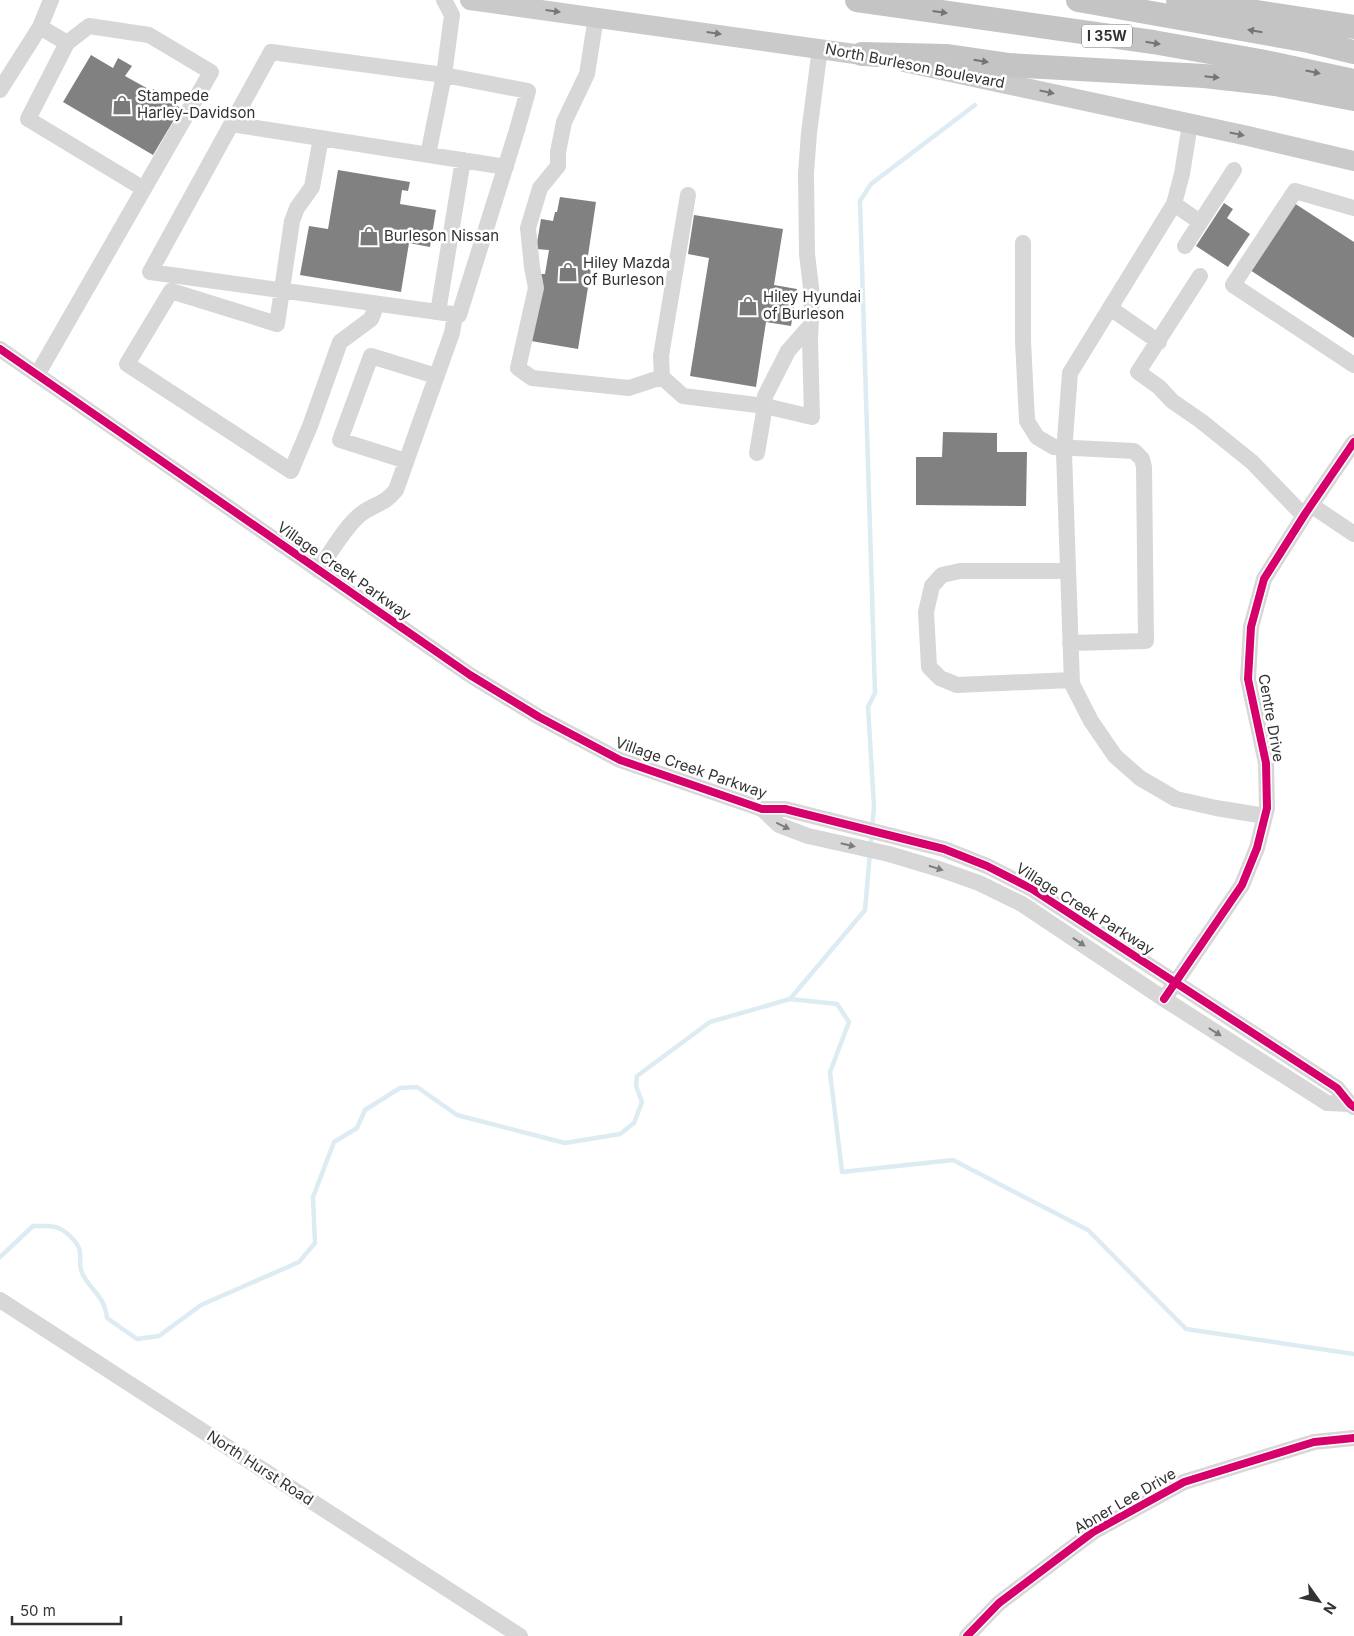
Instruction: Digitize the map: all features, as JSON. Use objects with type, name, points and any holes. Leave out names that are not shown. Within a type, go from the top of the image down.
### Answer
[{"type":"highway","name":"I 35W","points":[[858,0],[1153,42],[1260,61],[1354,81]]},
{"type":"highway","name":"I 35W","points":[[1078,0],[1309,41],[1354,52]]},
{"type":"highway","points":[[1178,0],[1354,27]]},
{"type":"highway","points":[[862,54],[946,56],[1008,65],[1204,76],[1275,84],[1354,99]]},
{"type":"main road","name":"North Burleson Boulevard","points":[[470,0],[862,54],[963,74],[1354,161]]},
{"type":"street","points":[[0,90],[40,27],[51,0]]},
{"type":"street","points":[[428,155],[444,75],[452,15],[444,0]]},
{"type":"street","points":[[596,17],[587,74],[564,122],[558,152],[558,166],[540,188],[528,228],[536,288],[518,368],[532,378],[629,388],[662,377]]},
{"type":"street","points":[[37,375],[144,189],[211,72],[149,35],[89,26],[67,43],[28,119],[144,189]]},
{"type":"street","points":[[40,27],[67,43]]},
{"type":"street","points":[[688,196],[661,356],[662,377],[683,396],[765,406],[812,417],[810,326],[812,296],[807,254],[806,174],[808,133],[820,48]]},
{"type":"street","points":[[271,52],[444,75],[528,91],[459,316],[150,272],[231,124],[271,52]]},
{"type":"street","points":[[231,124],[506,167]]},
{"type":"street","points":[[1190,124],[1182,174],[1174,204],[1070,373],[1064,449],[1071,680],[1091,720],[1115,756],[1140,778],[1176,800],[1265,816]]},
{"type":"street","points":[[320,138],[312,187],[297,208],[292,221],[277,324],[171,292],[128,364],[291,471],[310,426],[340,342],[371,319],[378,304]]},
{"type":"street","points":[[438,312],[462,160]]},
{"type":"street","points":[[1185,246],[1234,170]]},
{"type":"street","points":[[1354,208],[1295,191],[1234,285],[1354,365]]},
{"type":"street","points":[[1174,204],[1200,222]]},
{"type":"street","points":[[1023,243],[1027,421],[1038,436],[1054,447],[1134,451],[1142,459],[1144,467],[1146,641],[1070,643]]},
{"type":"street","points":[[1200,276],[1138,372],[1159,386],[1172,401],[1201,421],[1308,510],[1354,534]]},
{"type":"street","points":[[1110,308],[1159,342]]},
{"type":"street","points":[[318,570],[360,514],[382,504],[396,490],[452,333],[456,315]]},
{"type":"street","points":[[757,453],[765,396],[788,351],[810,326]]},
{"type":"street","name":"Village Creek Parkway","points":[[0,349],[470,674],[539,717],[620,760],[762,809],[785,809],[944,849],[987,866],[1040,894],[1337,1088],[1352,1106]]},
{"type":"street","points":[[406,461],[340,440],[371,356],[436,376]]},
{"type":"street","name":"Centre Drive","points":[[1164,999],[1242,885],[1257,848],[1267,808],[1266,763],[1248,679],[1251,627],[1264,579],[1354,442]]},
{"type":"street","points":[[1068,571],[960,571],[942,575],[932,586],[926,612],[929,667],[940,678],[957,685],[1071,680]]},
{"type":"street","name":"Village Creek Parkway","points":[[762,809],[779,825],[808,836],[889,854],[939,868],[979,883],[1022,904],[1164,999],[1327,1103],[1352,1106]]},
{"type":"street","name":"North Hurst Road","points":[[0,1300],[520,1636]]},
{"type":"street","name":"Abner Lee Drive","points":[[967,1636],[999,1604],[1093,1532],[1184,1482],[1314,1442],[1354,1438]]},
{"type":"building","name":"Stampede Harley-Davidson","points":[[91,55],[113,68],[118,58],[132,66],[125,76],[152,91],[153,89],[168,97],[166,100],[181,108],[153,155],[63,102]]},
{"type":"building","name":"Burleson Nissan","points":[[338,170],[410,182],[408,191],[402,190],[400,204],[436,210],[430,247],[409,243],[401,292],[300,275],[309,226],[328,229]]},
{"type":"building","name":"Hiley Mazda of Burleson","points":[[560,197],[596,202],[586,269],[591,269],[578,349],[531,341],[541,274],[545,274],[549,250],[536,249],[541,219],[553,221]]},
{"type":"building","points":[[1224,203],[1233,209],[1227,218],[1250,234],[1228,267],[1196,246]]},
{"type":"building","points":[[1294,203],[1354,242],[1354,338],[1250,270]]},
{"type":"building","name":"Hiley Hyundai of Burleson","points":[[694,215],[783,229],[774,285],[797,289],[791,326],[766,322],[756,387],[690,376],[709,258],[688,254]]},
{"type":"building","points":[[943,432],[997,433],[997,452],[1027,452],[1026,506],[916,505],[916,457],[942,457]]},
{"type":"waterway","points":[[0,1257],[33,1226],[58,1228],[76,1243],[80,1251],[81,1272],[101,1299],[107,1318],[137,1339],[159,1336],[201,1305],[299,1262],[315,1243],[313,1197],[334,1142],[357,1128],[365,1110],[400,1088],[417,1087],[457,1115],[565,1143],[620,1134],[634,1123],[642,1102],[636,1086],[637,1076],[710,1022],[790,999],[865,910],[874,806],[868,707],[875,693],[860,201],[871,184],[975,105]]},
{"type":"waterway","points":[[790,999],[837,1004],[849,1022],[830,1072],[842,1172],[953,1160],[1088,1230],[1186,1329],[1354,1354]]},
{"type":"cycle path","points":[[0,349],[470,675],[539,717],[620,760],[762,809],[785,809],[944,849],[987,866],[1032,889],[1337,1088],[1354,1107]]},
{"type":"cycle path","points":[[1164,999],[1242,885],[1257,848],[1267,808],[1266,763],[1248,679],[1251,627],[1264,579],[1354,442]]},
{"type":"cycle path","points":[[967,1636],[999,1603],[1093,1532],[1184,1482],[1314,1442],[1354,1438]]},
{"type":"place","name":"Stampede Harley-Davidson","points":[[122,105]]},
{"type":"place","name":"Burleson Nissan","points":[[369,236]]},
{"type":"place","name":"Hiley Mazda of Burleson","points":[[568,272]]},
{"type":"place","name":"Hiley Hyundai of Burleson","points":[[748,306]]}]
